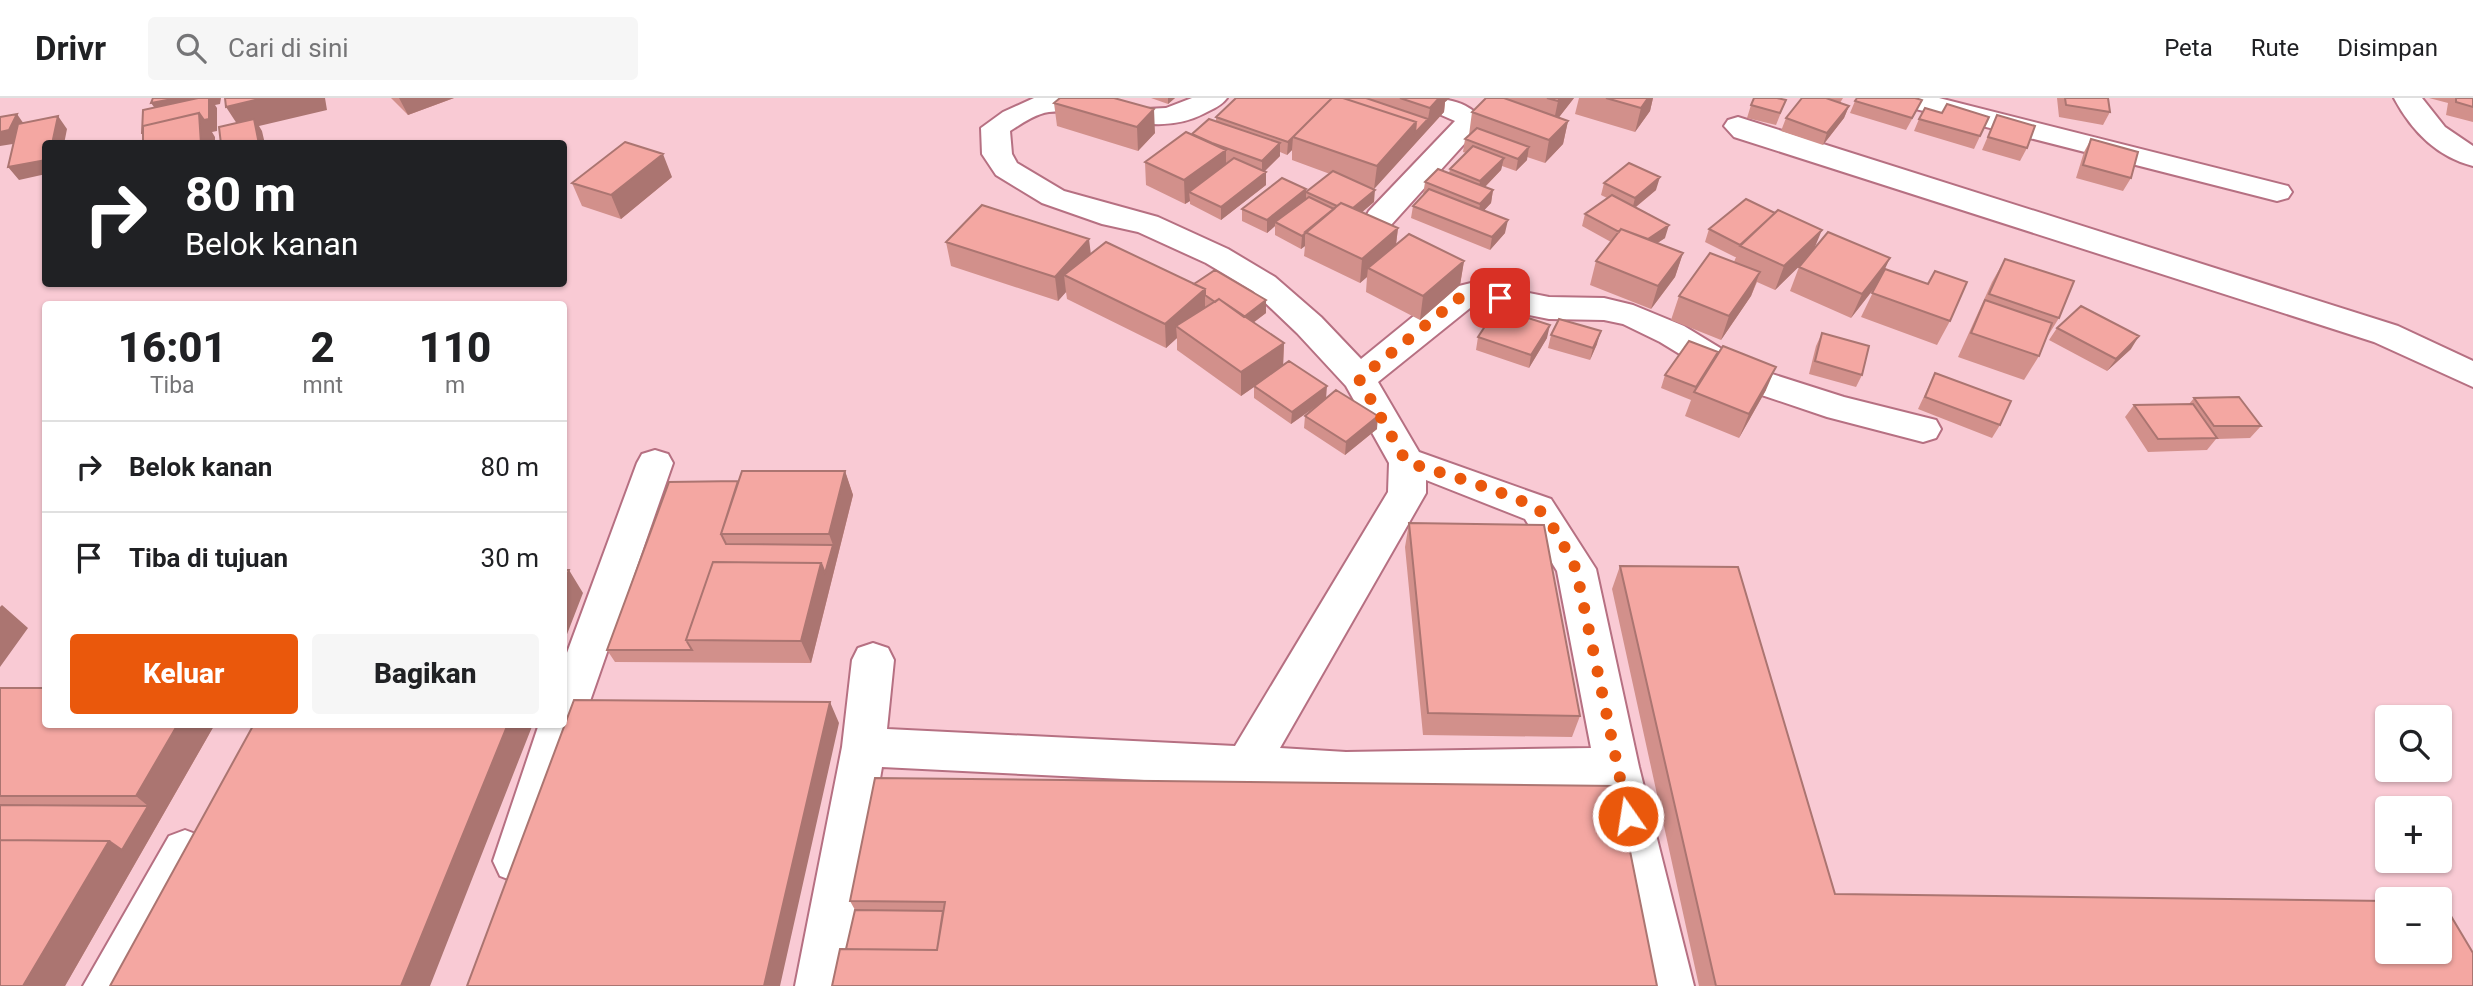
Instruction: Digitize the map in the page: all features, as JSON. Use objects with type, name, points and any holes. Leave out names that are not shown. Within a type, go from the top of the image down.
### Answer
[{"type":"street","points":[[1213,98],[1185,113],[1165,116],[1074,102],[1045,103],[995,128],[998,154],[1006,170],[1053,197],[1112,217],[1147,224],[1217,256],[1264,284],[1309,325],[1359,379],[1407,463],[1407,493],[1247,765]]},
{"type":"street","points":[[1380,218],[1470,122],[1466,116],[1426,98]]},
{"type":"street","points":[[1906,98],[2277,192]]},
{"type":"street","points":[[2022,128],[2031,98]]},
{"type":"street","points":[[2408,98],[2419,120],[2432,134],[2473,157]]},
{"type":"street","points":[[1738,126],[1744,131],[2386,334],[2473,375]]},
{"type":"street","points":[[1359,379],[1454,301],[1463,295],[1475,293],[1549,308],[1604,309],[1633,316],[1672,334],[1741,376],[1839,408],[1923,429]]},
{"type":"street","points":[[567,700],[655,463]]},
{"type":"street","points":[[1407,463],[1429,467],[1538,509],[1576,569],[1617,767],[1669,986]]},
{"type":"street","points":[[820,986],[864,747],[873,660]]},
{"type":"street","points":[[505,894],[558,728]]},
{"type":"street","points":[[864,747],[1173,765],[1247,765],[1346,771],[1617,767]]},
{"type":"street","points":[[108,986],[204,820]]},
{"type":"building","points":[[153,98],[178,98],[151,103]]},
{"type":"building","points":[[209,98],[209,119],[204,120],[199,113],[143,126],[142,133],[143,110]]},
{"type":"building","points":[[225,98],[264,98],[226,107]]},
{"type":"building","points":[[1060,98],[1114,98],[1154,109],[1137,127],[1054,103]]},
{"type":"building","points":[[1236,98],[1332,98],[1288,142],[1216,117]]},
{"type":"building","points":[[1332,98],[1343,98],[1416,122],[1377,166],[1293,137]]},
{"type":"building","points":[[1343,98],[1366,98],[1428,119],[1415,133],[1416,122]]},
{"type":"building","points":[[1400,98],[1439,98],[1430,108]]},
{"type":"building","points":[[1486,98],[1504,98],[1568,121],[1549,140],[1472,112]]},
{"type":"building","points":[[1606,98],[1648,98],[1641,108]]},
{"type":"building","points":[[1754,98],[1786,100],[1780,113],[1751,105]]},
{"type":"building","points":[[1802,98],[1826,98],[1849,106],[1827,133],[1786,118]]},
{"type":"building","points":[[1857,98],[1922,100],[1912,118],[1855,101]]},
{"type":"building","points":[[2065,98],[2108,98],[2110,112],[2066,105]]},
{"type":"building","points":[[2456,98],[2473,98],[2473,107],[2456,102]]},
{"type":"building","points":[[1947,104],[1989,117],[1980,136],[1919,119],[1925,108],[1942,113]]},
{"type":"building","points":[[199,113],[201,140],[143,140],[143,126]]},
{"type":"building","points":[[17,114],[9,130],[0,132],[0,117]]},
{"type":"building","points":[[1997,115],[2035,126],[2027,148],[1988,137]]},
{"type":"building","points":[[58,116],[53,140],[42,140],[42,161],[8,167],[18,124]]},
{"type":"building","points":[[254,119],[258,140],[221,140],[219,127]]},
{"type":"building","points":[[1209,119],[1280,143],[1262,161],[1192,134]]},
{"type":"building","points":[[1477,128],[1529,147],[1518,159],[1465,139]]},
{"type":"building","points":[[1186,132],[1226,150],[1184,180],[1145,162]]},
{"type":"building","points":[[2091,139],[2138,152],[2131,178],[2083,165]]},
{"type":"building","points":[[625,142],[663,154],[611,195],[572,183]]},
{"type":"building","points":[[1473,146],[1504,158],[1480,181],[1450,169]]},
{"type":"building","points":[[1234,158],[1266,172],[1221,207],[1189,192]]},
{"type":"building","points":[[1629,163],[1660,177],[1635,198],[1604,183]]},
{"type":"building","points":[[1438,169],[1493,190],[1480,204],[1425,182]]},
{"type":"building","points":[[1333,171],[1375,190],[1353,208],[1341,203],[1337,206],[1306,192]]},
{"type":"building","points":[[1282,178],[1306,189],[1267,220],[1242,209]]},
{"type":"building","points":[[1429,189],[1508,220],[1492,237],[1413,206]]},
{"type":"building","points":[[1612,195],[1669,225],[1648,239],[1621,229],[1619,232],[1585,214]]},
{"type":"building","points":[[1309,197],[1334,209],[1302,236],[1275,222]]},
{"type":"building","points":[[1746,199],[1775,213],[1740,245],[1709,229]]},
{"type":"building","points":[[1341,203],[1398,228],[1362,259],[1305,232]]},
{"type":"building","points":[[982,205],[1089,239],[1055,277],[946,242]]},
{"type":"building","points":[[1778,210],[1822,230],[1784,266],[1740,246]]},
{"type":"building","points":[[1621,229],[1683,253],[1658,286],[1596,261]]},
{"type":"building","points":[[1828,232],[1890,258],[1862,294],[1799,267]]},
{"type":"building","points":[[1409,234],[1464,261],[1423,296],[1368,268]]},
{"type":"building","points":[[1106,242],[1205,289],[1165,324],[1064,275]]},
{"type":"building","points":[[1710,253],[1760,272],[1729,316],[1679,296]]},
{"type":"building","points":[[2005,259],[2074,281],[2059,318],[1989,294]]},
{"type":"building","points":[[1885,269],[1928,284],[1935,271],[1967,282],[1950,321],[1872,293]]},
{"type":"building","points":[[1215,270],[1266,300],[1244,317],[1219,299],[1215,302],[1205,295],[1205,289],[1194,284]]},
{"type":"building","points":[[1219,299],[1284,343],[1241,372],[1176,326]]},
{"type":"building","points":[[1985,300],[2052,323],[2039,356],[1971,333]]},
{"type":"building","points":[[2081,306],[2139,336],[2116,359],[2057,328]]},
{"type":"building","points":[[1497,308],[1550,325],[1531,355],[1478,337]]},
{"type":"building","points":[[1559,319],[1601,331],[1593,348],[1551,335]]},
{"type":"building","points":[[1822,333],[1869,346],[1862,375],[1815,361]]},
{"type":"building","points":[[1689,341],[1718,352],[1696,387],[1665,375]]},
{"type":"building","points":[[1723,346],[1776,367],[1749,414],[1694,392]]},
{"type":"building","points":[[1289,361],[1327,386],[1292,412],[1254,386]]},
{"type":"building","points":[[1935,373],[2011,401],[2000,425],[1925,397]]},
{"type":"building","points":[[1336,390],[1378,416],[1346,442],[1305,416]]},
{"type":"building","points":[[2239,397],[2261,426],[2214,426],[2194,398]]},
{"type":"building","points":[[2193,404],[2217,438],[2158,439],[2134,405]]},
{"type":"building","points":[[742,471],[845,471],[829,534],[721,534]]},
{"type":"building","points":[[738,481],[721,534],[726,544],[833,545],[825,573],[821,563],[713,562],[686,640],[692,650],[607,650],[669,482]]},
{"type":"building","points":[[1409,523],[1544,525],[1580,716],[1428,713]]},
{"type":"building","points":[[713,562],[821,563],[801,641],[686,640]]},
{"type":"building","points":[[1620,566],[1738,567],[1835,894],[2375,901],[2375,964],[2452,964],[2452,918],[2473,953],[2473,986],[1716,986]]},
{"type":"building","points":[[0,688],[42,688],[42,728],[176,728],[136,796],[0,796]]},
{"type":"building","points":[[574,700],[830,702],[764,986],[467,986],[564,728],[567,728],[567,719]]},
{"type":"building","points":[[252,728],[506,728],[401,986],[110,986]]},
{"type":"building","points":[[875,778],[1617,786],[1657,986],[832,986],[840,949],[937,950],[945,902],[850,901]]},
{"type":"building","points":[[0,805],[148,806],[122,850],[109,841],[0,840]]},
{"type":"building","points":[[0,840],[109,841],[23,986],[0,986]]},
{"type":"building","points":[[855,910],[943,911],[937,950],[846,949]]},
{"type":"route","points":[[1500,298],[1475,293],[1463,295],[1359,379],[1407,463],[1429,467],[1538,509],[1559,539],[1576,569],[1628,816]]}]
